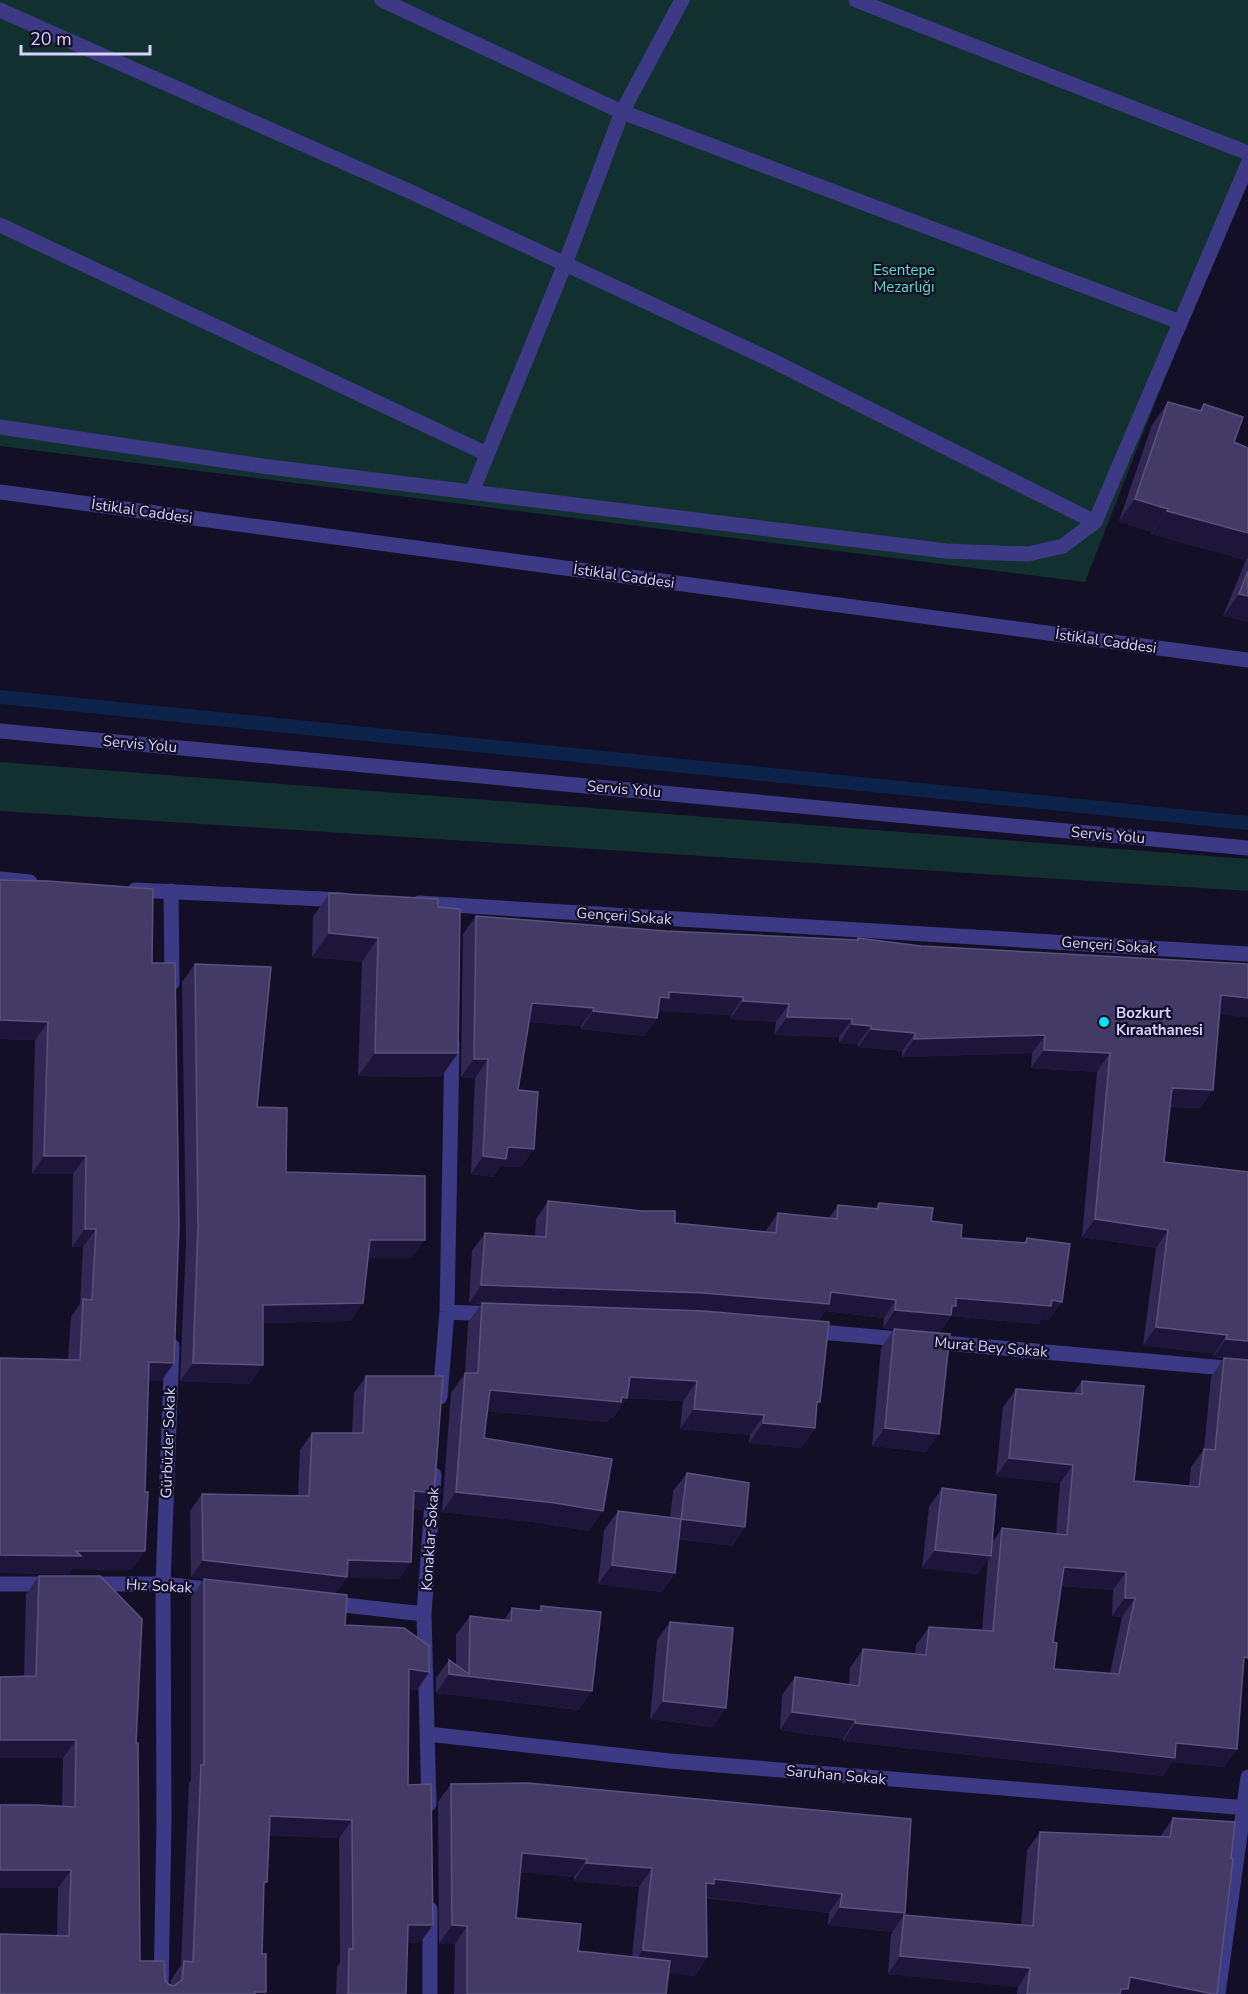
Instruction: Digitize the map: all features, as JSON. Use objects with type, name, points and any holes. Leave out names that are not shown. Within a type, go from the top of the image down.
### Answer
[{"type":"street","points":[[382,0],[622,112],[1180,322]]},
{"type":"street","points":[[472,492],[565,264],[622,112],[682,0]]},
{"type":"street","points":[[856,0],[1248,153]]},
{"type":"street","points":[[0,10],[411,192],[771,360],[1095,522]]},
{"type":"street","points":[[0,427],[262,466],[946,551],[1028,554],[1063,546],[1095,522],[1248,164]]},
{"type":"street","points":[[0,225],[487,454]]},
{"type":"street","name":"İstiklal Caddesi","points":[[0,492],[1248,660]]},
{"type":"street","name":"Servis Yolu","points":[[0,730],[1248,848]]},
{"type":"street","points":[[0,879],[47,883]]},
{"type":"street","points":[[118,889],[360,901]]},
{"type":"street","points":[[171,891],[172,997]]},
{"type":"street","name":"Gençeri Sokak","points":[[407,903],[454,911],[1248,954]]},
{"type":"street","points":[[439,1416],[447,1312],[452,1025]]},
{"type":"street","points":[[447,1312],[505,1314]]},
{"type":"street","name":"Gürbüzler Sokak","points":[[161,1994],[164,1820],[163,1584],[173,1325]]},
{"type":"street","name":"Murat Bey Sokak","points":[[798,1330],[1248,1370]]},
{"type":"street","name":"Konaklar Sokak","points":[[429,1816],[424,1614],[435,1463]]},
{"type":"street","name":"Hız Sokak","points":[[0,1584],[163,1584],[234,1592]]},
{"type":"street","points":[[317,1602],[424,1614]]},
{"type":"street","name":"Saruhan Sokak","points":[[428,1734],[670,1761],[1246,1808]]},
{"type":"street","points":[[1218,1994],[1246,1808],[1248,1777]]},
{"type":"street","points":[[430,1899],[430,1994]]},
{"type":"green space","name":"Esentepe Mezarlığı","points":[[0,0],[1248,0],[1248,165],[1085,582],[0,446]]},
{"type":"green space","points":[[0,762],[1248,859],[1248,891],[0,811]]},
{"type":"building","points":[[1168,402],[1201,411],[1204,404],[1243,417],[1234,442],[1248,448],[1248,533],[1167,511],[1168,509],[1135,499]]},
{"type":"building","points":[[1248,571],[1248,596],[1239,594]]},
{"type":"building","points":[[0,880],[48,881],[153,889],[152,963],[175,963],[179,1225],[174,1363],[149,1362],[145,1551],[76,1551],[81,1556],[0,1555],[0,1358],[80,1360],[83,1299],[92,1300],[96,1229],[85,1229],[86,1156],[44,1156],[48,1022],[0,1020]]},
{"type":"building","points":[[329,893],[438,899],[438,907],[460,909],[458,1053],[375,1053],[378,938],[329,933]]},
{"type":"building","points":[[476,916],[666,931],[858,940],[858,938],[921,946],[1248,964],[1248,998],[1221,995],[1213,1090],[1172,1088],[1164,1162],[1248,1172],[1248,1341],[1226,1339],[1227,1335],[1156,1327],[1168,1230],[1095,1219],[1110,1053],[1044,1050],[1045,1035],[914,1039],[915,1033],[871,1029],[871,1026],[852,1024],[852,1019],[787,1017],[789,1004],[743,1001],[743,997],[669,992],[669,998],[660,997],[657,1018],[593,1011],[594,1008],[532,1003],[518,1090],[538,1092],[534,1149],[508,1147],[506,1159],[483,1156],[488,1059],[474,1059]]},
{"type":"building","points":[[195,964],[271,967],[257,1107],[287,1108],[286,1172],[425,1176],[425,1240],[370,1240],[363,1303],[263,1305],[263,1365],[193,1363],[198,1225]]},
{"type":"building","points":[[548,1201],[642,1211],[675,1211],[675,1223],[776,1233],[778,1213],[837,1219],[838,1205],[878,1209],[879,1203],[933,1208],[931,1221],[962,1225],[961,1238],[1026,1243],[1027,1238],[1070,1244],[1062,1302],[1052,1300],[1051,1306],[956,1298],[956,1306],[952,1306],[951,1315],[895,1310],[896,1300],[831,1292],[829,1304],[704,1293],[481,1285],[485,1233],[546,1237]]},
{"type":"building","points":[[482,1303],[704,1311],[829,1322],[815,1428],[763,1423],[764,1415],[694,1409],[697,1381],[630,1377],[627,1398],[622,1397],[621,1402],[490,1390],[484,1438],[612,1459],[603,1511],[456,1492],[465,1373],[478,1373]]},
{"type":"building","points":[[894,1329],[950,1334],[939,1434],[885,1428]]},
{"type":"building","points":[[1224,1358],[1248,1360],[1248,1658],[1244,1657],[1237,1749],[1176,1743],[1175,1758],[855,1723],[855,1720],[792,1712],[795,1677],[859,1686],[863,1649],[926,1655],[929,1627],[993,1631],[1002,1528],[1067,1535],[1073,1465],[1009,1458],[1016,1389],[1082,1394],[1082,1381],[1144,1386],[1134,1481],[1199,1487],[1204,1449],[1215,1450]],"holes":[[[1064,1567],[1126,1572],[1125,1598],[1135,1598],[1119,1674],[1054,1669],[1057,1643],[1053,1642]]]},
{"type":"building","points":[[366,1376],[443,1376],[434,1493],[414,1491],[411,1562],[348,1560],[347,1577],[203,1560],[202,1494],[309,1496],[312,1433],[363,1433]]},
{"type":"building","points":[[687,1473],[749,1483],[745,1527],[681,1519]]},
{"type":"building","points":[[942,1488],[996,1495],[991,1556],[935,1550]]},
{"type":"building","points":[[618,1511],[681,1519],[675,1573],[612,1565]]},
{"type":"building","points":[[39,1576],[100,1576],[142,1619],[136,1743],[138,1743],[140,1961],[164,1961],[165,1980],[174,1986],[182,1980],[184,1961],[193,1962],[201,1765],[204,1765],[204,1579],[347,1595],[345,1625],[404,1628],[429,1646],[429,1672],[409,1669],[408,1785],[431,1784],[433,1925],[408,1925],[406,1994],[348,1994],[349,1949],[353,1949],[352,1820],[270,1816],[267,1882],[264,1882],[262,1954],[266,1954],[266,1992],[255,1992],[255,1994],[0,1994],[0,1934],[69,1936],[71,1870],[0,1870],[0,1805],[75,1807],[76,1740],[0,1740],[0,1677],[36,1676]]},
{"type":"building","points":[[541,1606],[601,1612],[592,1691],[449,1674],[449,1660],[469,1674],[470,1616],[511,1621],[512,1608],[541,1611]]},
{"type":"building","points":[[670,1622],[733,1628],[726,1708],[663,1701]]},
{"type":"building","points":[[528,1783],[911,1819],[905,1913],[840,1907],[842,1894],[714,1879],[714,1884],[706,1883],[707,1957],[643,1950],[652,1868],[586,1863],[587,1859],[522,1853],[516,1918],[581,1924],[578,1951],[670,1961],[666,1994],[467,1994],[467,1926],[452,1925],[451,1784]]},
{"type":"building","points":[[1173,1818],[1235,1822],[1231,1858],[1233,1859],[1217,1994],[1130,1977],[1128,1989],[1121,1989],[1120,1994],[1027,1994],[1030,1968],[900,1956],[904,1915],[1033,1926],[1040,1832],[1170,1837]]},
{"type":"waterway","points":[[0,697],[1248,823]]},
{"type":"place","name":"Bozkurt Kıraathanesi","points":[[1104,1022]]}]
